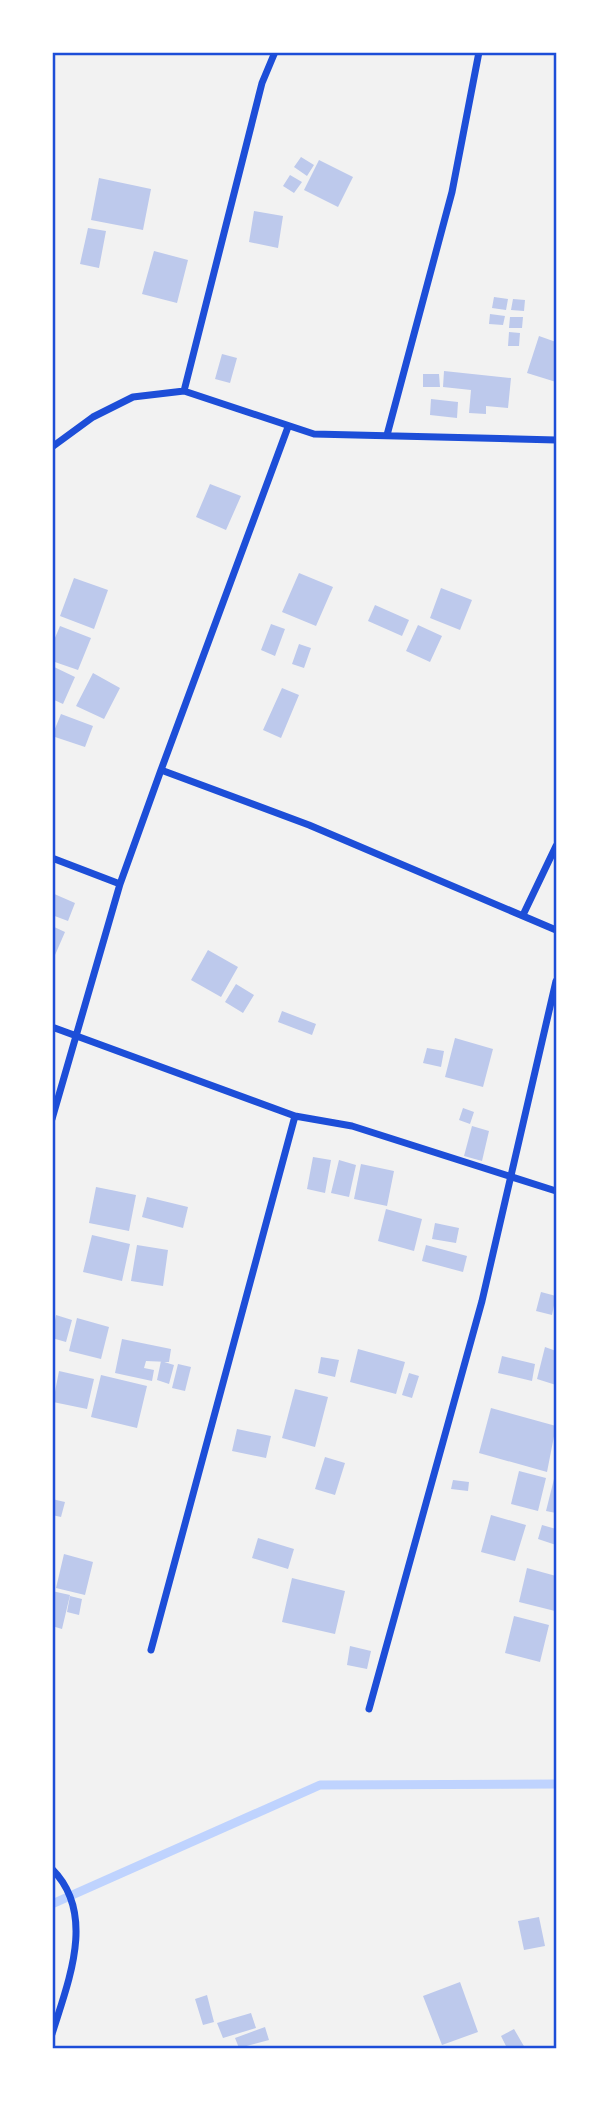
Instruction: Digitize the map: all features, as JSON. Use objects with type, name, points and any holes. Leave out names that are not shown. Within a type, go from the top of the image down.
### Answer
[{"type":"street","points":[[184,391],[262,83],[275,52]]},
{"type":"street","points":[[387,435],[452,192],[479,52]]},
{"type":"street","points":[[52,447],[93,417],[133,397],[184,391],[314,434],[556,440]]},
{"type":"street","points":[[52,1119],[120,884],[288,427]]},
{"type":"street","points":[[161,770],[309,825],[556,930]]},
{"type":"street","points":[[523,915],[556,846]]},
{"type":"street","points":[[52,858],[120,884]]},
{"type":"street","points":[[369,1709],[482,1301],[556,981]]},
{"type":"street","points":[[52,1027],[295,1116],[352,1126],[556,1191]]},
{"type":"street","points":[[151,1650],[295,1116]]},
{"type":"street","points":[[52,1869],[68,1890],[76,1912],[76,1950],[52,2034]]},
{"type":"building","points":[[301,157],[314,165],[307,176],[294,167]]},
{"type":"building","points":[[319,160],[353,177],[338,207],[304,190]]},
{"type":"building","points":[[290,175],[302,182],[294,193],[283,186]]},
{"type":"building","points":[[99,178],[151,189],[143,230],[91,220]]},
{"type":"building","points":[[254,211],[283,216],[278,248],[249,242]]},
{"type":"building","points":[[88,228],[106,231],[99,268],[80,264]]},
{"type":"building","points":[[154,251],[188,260],[177,303],[142,294]]},
{"type":"building","points":[[494,297],[508,299],[506,310],[492,308]]},
{"type":"building","points":[[513,299],[525,300],[524,311],[511,310]]},
{"type":"building","points":[[490,314],[505,316],[503,325],[489,324]]},
{"type":"building","points":[[510,317],[523,317],[522,328],[509,328]]},
{"type":"building","points":[[509,332],[520,333],[519,346],[508,346]]},
{"type":"building","points":[[539,336],[556,342],[556,382],[527,373]]},
{"type":"building","points":[[222,354],[237,358],[230,383],[215,379]]},
{"type":"building","points":[[444,371],[511,378],[508,408],[486,406],[486,414],[469,413],[471,390],[443,387]]},
{"type":"building","points":[[423,374],[439,374],[440,387],[423,387]]},
{"type":"building","points":[[431,399],[458,402],[457,418],[430,415]]},
{"type":"building","points":[[210,484],[241,496],[226,530],[196,517]]},
{"type":"building","points":[[299,573],[333,587],[316,626],[282,612]]},
{"type":"building","points":[[74,578],[108,590],[94,629],[60,616]]},
{"type":"building","points":[[441,588],[472,600],[460,630],[430,618]]},
{"type":"building","points":[[375,605],[409,620],[402,636],[368,621]]},
{"type":"building","points":[[271,624],[285,629],[275,656],[261,650]]},
{"type":"building","points":[[418,625],[442,636],[430,662],[406,651]]},
{"type":"building","points":[[60,626],[91,638],[78,670],[52,661],[52,645]]},
{"type":"building","points":[[299,644],[311,648],[304,668],[292,664]]},
{"type":"building","points":[[52,666],[75,677],[63,704],[52,699]]},
{"type":"building","points":[[93,673],[120,688],[104,719],[76,706]]},
{"type":"building","points":[[282,688],[299,695],[281,738],[263,730]]},
{"type":"building","points":[[61,714],[93,726],[85,747],[52,736]]},
{"type":"building","points":[[52,893],[75,903],[68,921],[52,915]]},
{"type":"building","points":[[52,926],[65,932],[52,962]]},
{"type":"building","points":[[208,950],[238,967],[221,997],[191,980]]},
{"type":"building","points":[[236,984],[254,995],[243,1013],[225,1002]]},
{"type":"building","points":[[282,1011],[316,1024],[312,1035],[278,1022]]},
{"type":"building","points":[[455,1038],[493,1049],[483,1087],[445,1077]]},
{"type":"building","points":[[427,1048],[444,1051],[441,1067],[423,1063]]},
{"type":"building","points":[[463,1108],[474,1112],[470,1124],[459,1120]]},
{"type":"building","points":[[472,1126],[489,1131],[482,1161],[464,1156]]},
{"type":"building","points":[[313,1157],[331,1160],[325,1193],[307,1189]]},
{"type":"building","points":[[339,1160],[356,1165],[349,1197],[331,1193]]},
{"type":"building","points":[[361,1164],[394,1171],[387,1206],[354,1199]]},
{"type":"building","points":[[96,1187],[136,1195],[129,1231],[89,1223]]},
{"type":"building","points":[[147,1197],[188,1207],[183,1228],[142,1217]]},
{"type":"building","points":[[386,1209],[422,1219],[414,1251],[378,1241]]},
{"type":"building","points":[[435,1223],[459,1228],[456,1243],[432,1239]]},
{"type":"building","points":[[92,1235],[130,1244],[122,1281],[83,1272]]},
{"type":"building","points":[[137,1245],[168,1250],[163,1286],[131,1281]]},
{"type":"building","points":[[426,1245],[467,1256],[463,1272],[422,1261]]},
{"type":"building","points":[[541,1292],[556,1296],[552,1315],[536,1311]]},
{"type":"building","points":[[56,1315],[72,1320],[66,1342],[52,1338]]},
{"type":"building","points":[[77,1318],[109,1327],[101,1359],[69,1351]]},
{"type":"building","points":[[122,1339],[171,1349],[169,1362],[146,1361],[144,1368],[154,1370],[152,1381],[115,1373]]},
{"type":"building","points":[[545,1347],[556,1351],[556,1385],[537,1379]]},
{"type":"building","points":[[358,1349],[405,1362],[396,1394],[350,1382]]},
{"type":"building","points":[[502,1356],[535,1364],[532,1381],[498,1373]]},
{"type":"building","points":[[321,1357],[339,1360],[335,1377],[318,1373]]},
{"type":"building","points":[[161,1361],[174,1365],[169,1384],[157,1380]]},
{"type":"building","points":[[178,1364],[191,1367],[185,1391],[172,1388]]},
{"type":"building","points":[[59,1371],[94,1379],[87,1409],[53,1402]]},
{"type":"building","points":[[409,1373],[419,1376],[412,1398],[402,1395]]},
{"type":"building","points":[[101,1375],[147,1386],[137,1428],[91,1417]]},
{"type":"building","points":[[295,1389],[328,1397],[315,1447],[282,1438]]},
{"type":"building","points":[[491,1408],[556,1426],[547,1472],[479,1453]]},
{"type":"building","points":[[237,1429],[271,1436],[266,1458],[232,1451]]},
{"type":"building","points":[[325,1457],[345,1463],[335,1495],[315,1489]]},
{"type":"building","points":[[519,1471],[546,1478],[538,1511],[511,1504]]},
{"type":"building","points":[[554,1479],[556,1480],[556,1513],[546,1511]]},
{"type":"building","points":[[453,1480],[469,1482],[468,1491],[451,1489]]},
{"type":"building","points":[[52,1499],[65,1502],[61,1517],[52,1515]]},
{"type":"building","points":[[491,1515],[526,1525],[515,1561],[481,1552]]},
{"type":"building","points":[[542,1525],[556,1529],[556,1545],[538,1539]]},
{"type":"building","points":[[258,1538],[294,1549],[288,1569],[252,1558]]},
{"type":"building","points":[[64,1554],[93,1562],[85,1595],[56,1588]]},
{"type":"building","points":[[527,1568],[556,1576],[555,1611],[519,1602]]},
{"type":"building","points":[[292,1578],[345,1591],[335,1634],[282,1622]]},
{"type":"building","points":[[52,1591],[70,1595],[62,1629],[52,1626]]},
{"type":"building","points":[[70,1596],[82,1599],[79,1615],[67,1612]]},
{"type":"building","points":[[514,1616],[549,1625],[540,1662],[505,1653]]},
{"type":"building","points":[[350,1646],[371,1651],[367,1669],[347,1665]]},
{"type":"building","points":[[539,1917],[545,1946],[524,1950],[518,1921]]},
{"type":"building","points":[[460,1982],[478,2032],[442,2045],[423,1996]]},
{"type":"building","points":[[207,1995],[214,2022],[203,2025],[195,1999]]},
{"type":"building","points":[[251,2013],[256,2028],[223,2038],[217,2023]]},
{"type":"building","points":[[265,2027],[269,2040],[239,2048],[235,2038]]},
{"type":"building","points":[[514,2029],[525,2048],[507,2048],[501,2036]]},
{"type":"waterway","points":[[52,1904],[320,1785],[556,1784]]}]
